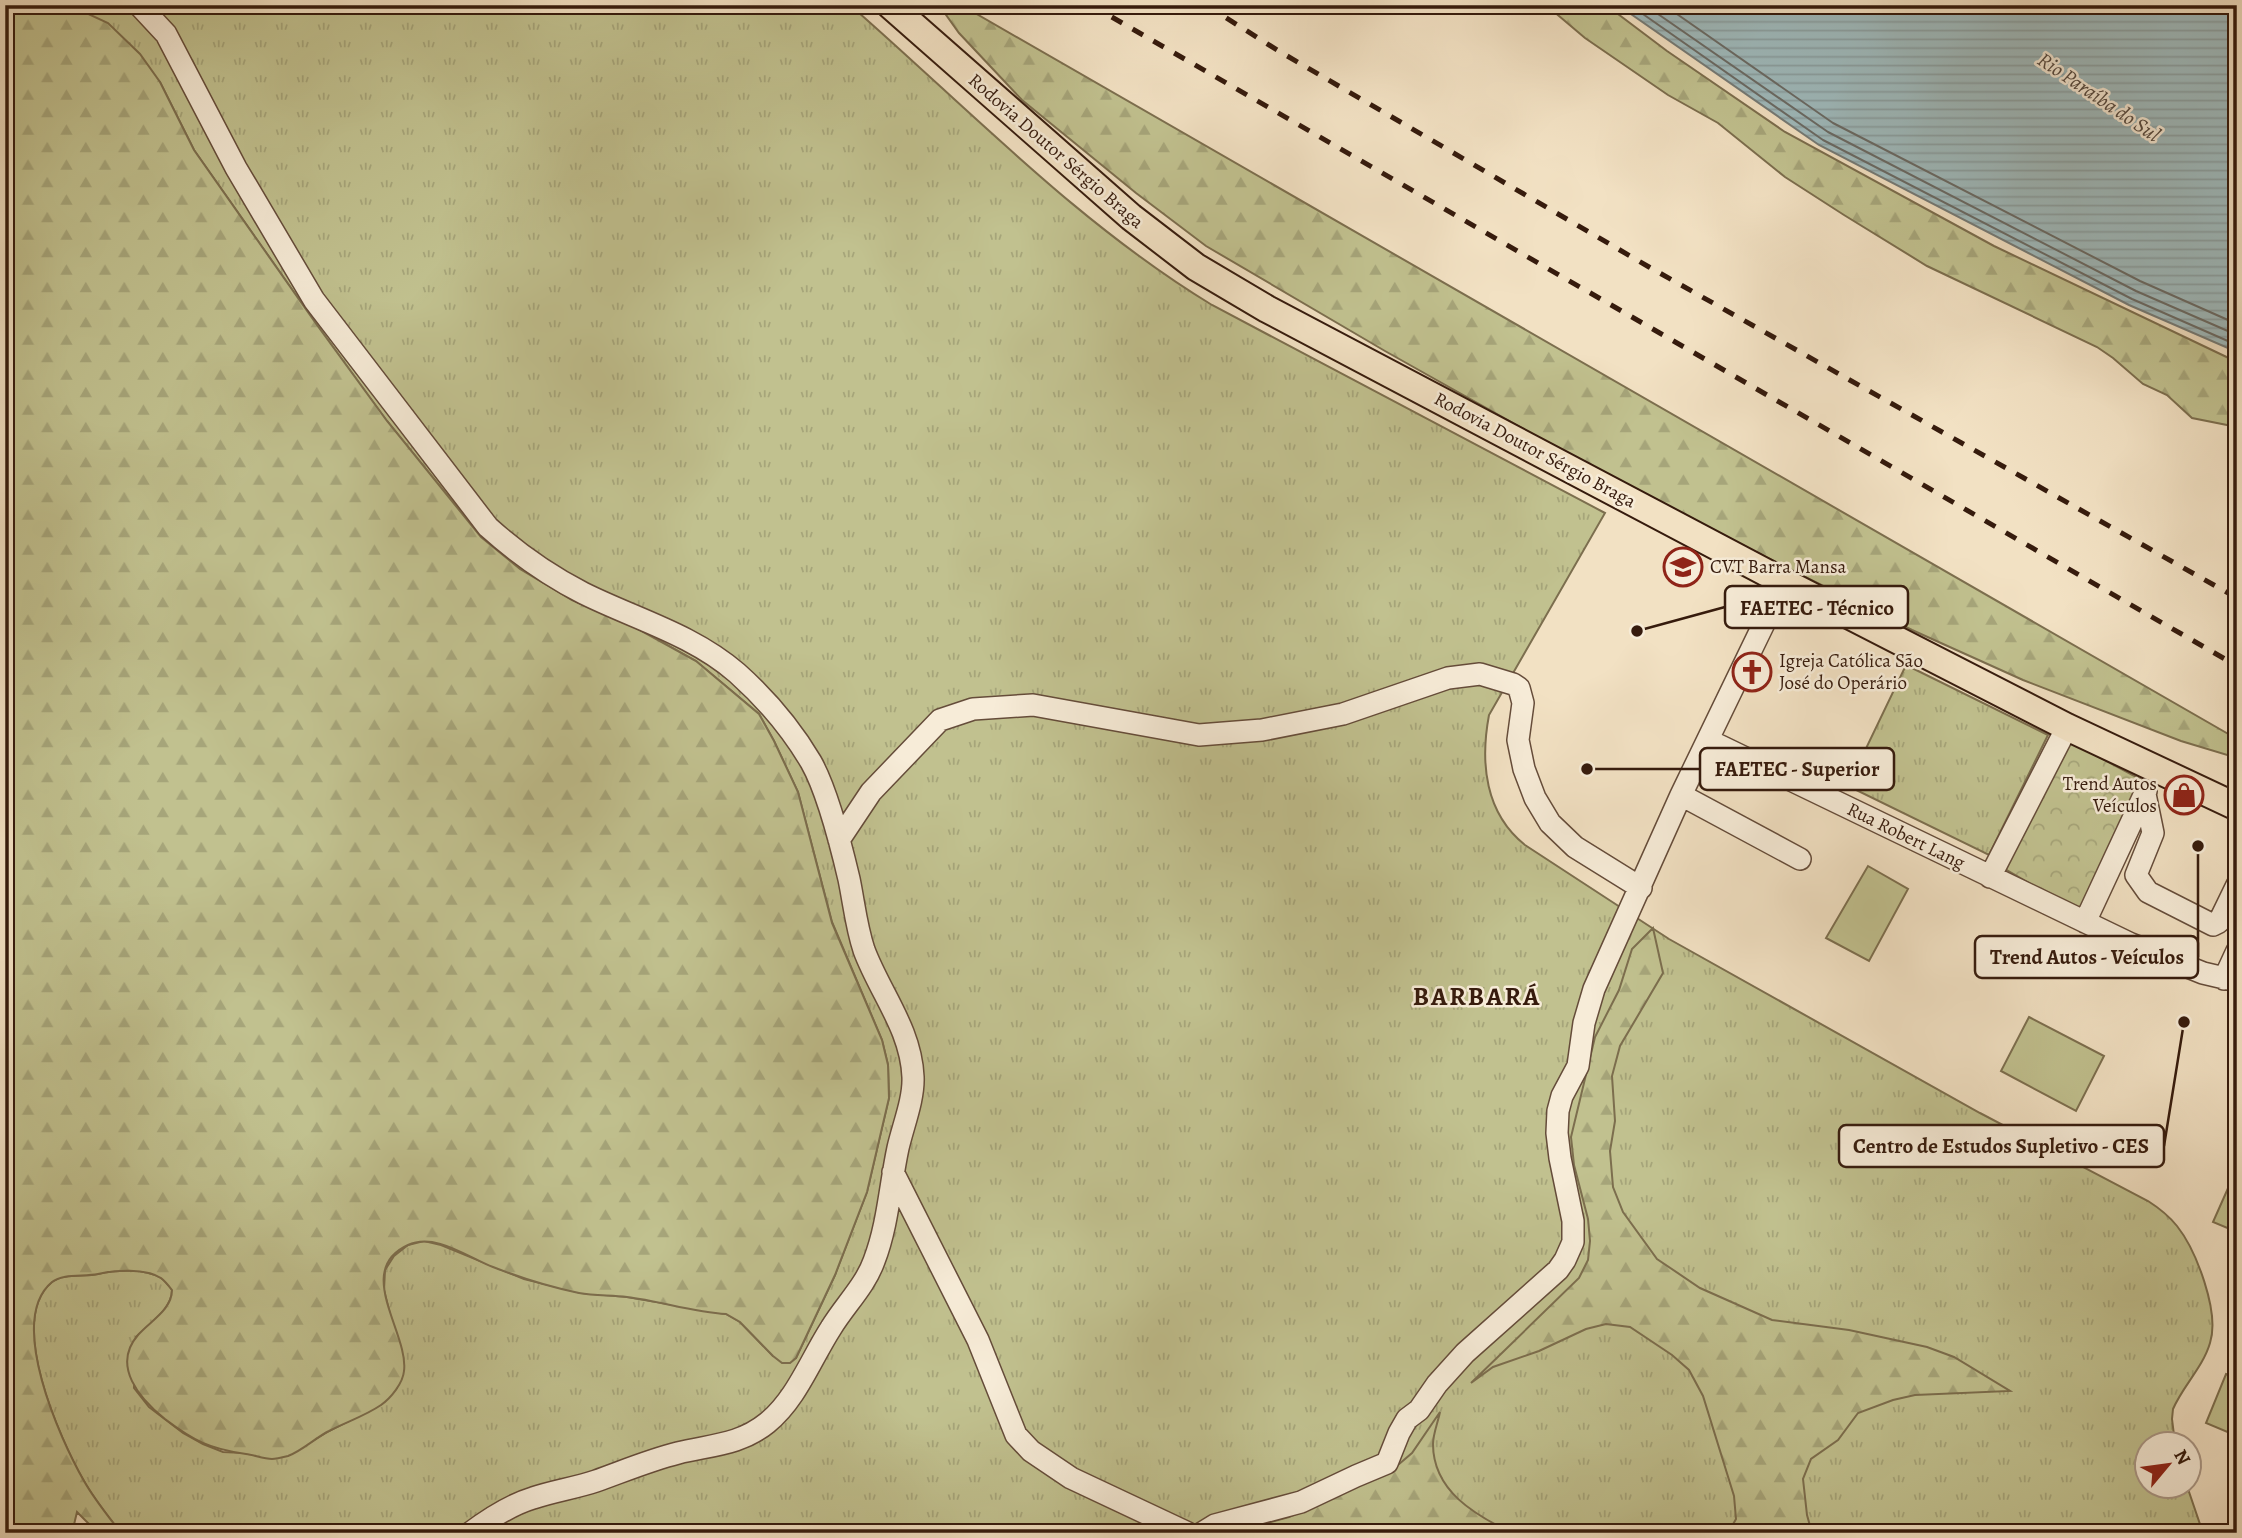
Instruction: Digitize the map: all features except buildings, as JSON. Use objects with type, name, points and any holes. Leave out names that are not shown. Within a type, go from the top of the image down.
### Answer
[{"type":"main road","name":"Rodovia Doutor Sérgio Braga","points":[[890,5],[1131,218],[1196,267],[1267,309],[1784,582],[2067,727],[2237,807]]},
{"type":"street","points":[[139,5],[166,34],[236,168],[314,300],[488,527],[519,555],[546,573],[584,594],[702,646],[737,673],[768,705],[813,765],[839,840],[850,883],[856,923],[865,952],[901,1024],[910,1050],[914,1080],[883,1233],[873,1264],[854,1297],[832,1325],[786,1403],[769,1422],[750,1435],[728,1444],[658,1458],[597,1480],[530,1498],[490,1518],[470,1533]]},
{"type":"street","points":[[1202,1533],[1214,1525],[1301,1502],[1387,1463],[1399,1433],[1437,1384],[1465,1353],[1558,1270],[1565,1259],[1573,1242],[1573,1221],[1560,1158],[1557,1133],[1559,1111],[1562,1096],[1578,1066],[1584,1023],[1594,989],[1681,795],[1784,582]]},
{"type":"street","points":[[839,840],[871,792],[940,720],[973,709],[1033,705],[1199,735],[1262,730],[1343,714],[1448,678],[1480,674],[1519,688],[1523,703],[1518,740],[1524,769],[1535,798],[1550,823],[1575,847],[1638,896]]},
{"type":"street","points":[[1990,877],[2067,727]]},
{"type":"street","name":"Rua Robert Lang","points":[[1708,740],[2085,922],[2168,960],[2230,980]]},
{"type":"street","points":[[2085,922],[2156,770]]},
{"type":"street","points":[[2145,794],[2153,833],[2136,875],[2145,890],[2213,925],[2219,922],[2237,885]]},
{"type":"street","points":[[1681,795],[1800,859]]},
{"type":"street","points":[[2230,980],[2237,951]]},
{"type":"street","points":[[894,1172],[978,1340],[1016,1434],[1031,1451],[1071,1478],[1188,1533]]},
{"type":"green space","points":[[5,5],[69,5],[108,23],[140,54],[160,82],[194,150],[317,325],[387,421],[481,537],[520,569],[572,600],[629,624],[696,661],[759,714],[798,792],[832,923],[882,1040],[888,1065],[889,1098],[867,1192],[835,1275],[796,1358],[790,1363],[782,1363],[740,1322],[726,1314],[621,1296],[568,1291],[504,1271],[440,1244],[418,1242],[392,1256],[385,1270],[387,1303],[403,1356],[403,1376],[396,1390],[375,1409],[329,1431],[293,1454],[269,1459],[222,1450],[194,1438],[175,1427],[138,1392],[128,1370],[127,1358],[138,1335],[168,1304],[172,1290],[162,1279],[147,1273],[130,1271],[62,1277],[52,1282],[39,1300],[34,1323],[42,1380],[51,1410],[74,1462],[92,1494],[121,1533],[98,1533],[77,1512],[72,1533],[5,1533]]},
{"type":"green space","points":[[69,5],[850,5],[1069,201],[1163,273],[1212,305],[1605,513],[1489,715],[1486,769],[1489,786],[1501,818],[1525,845],[1669,939],[1980,1113],[2148,1201],[2171,1219],[2192,1250],[2198,1265],[2209,1299],[2212,1330],[2203,1360],[2173,1409],[2173,1430],[2134,1430],[2134,1500],[2192,1500],[2203,1533],[121,1533],[92,1494],[74,1462],[51,1410],[42,1380],[34,1323],[39,1300],[57,1279],[130,1271],[154,1275],[165,1282],[172,1290],[168,1304],[136,1337],[134,1388],[149,1407],[183,1433],[223,1452],[289,1455],[382,1404],[397,1388],[390,1314],[384,1290],[385,1270],[394,1256],[408,1245],[424,1241],[441,1245],[524,1279],[581,1293],[627,1297],[726,1314],[740,1322],[773,1356],[796,1358],[835,1275],[867,1192],[889,1098],[888,1065],[882,1040],[832,922],[798,792],[759,714],[696,661],[629,624],[572,600],[520,569],[481,537],[387,421],[317,325],[194,150],[160,82],[81,11]]},
{"type":"green space","points":[[939,5],[961,5],[2237,739],[2237,758],[2181,741],[2023,680],[1912,630],[1637,493],[1385,351],[1206,246],[1136,193],[1022,100],[959,33]]},
{"type":"green space","points":[[1546,5],[1606,5],[1667,51],[1785,132],[1994,246],[2237,362],[2237,427],[2192,418],[2167,395],[2143,384],[2097,347],[1927,266],[1785,177],[1718,123],[1668,95],[1585,38]]},
{"type":"green space","points":[[1906,665],[2048,735],[1989,855],[1848,786]]},
{"type":"green space","points":[[2067,740],[2142,780],[2080,913],[2005,869]]},
{"type":"green space","points":[[1868,866],[1908,889],[1869,961],[1826,938]]},
{"type":"green space","points":[[1653,928],[1663,973],[1620,1046],[1612,1076],[1615,1121],[1610,1151],[1613,1187],[1623,1212],[1657,1259],[1700,1288],[1772,1320],[1849,1330],[1927,1347],[1954,1357],[2010,1391],[1915,1395],[1858,1413],[1838,1440],[1811,1459],[1803,1479],[1812,1533],[1728,1533],[1736,1519],[1734,1496],[1703,1396],[1689,1370],[1672,1355],[1630,1327],[1606,1324],[1586,1329],[1539,1351],[1493,1367],[1471,1383],[1579,1278],[1588,1260],[1588,1219],[1574,1165],[1571,1137],[1595,1037],[1619,990],[1632,949]]},
{"type":"green space","points":[[2029,1017],[2104,1056],[2076,1111],[2001,1071]]},
{"type":"green space","points":[[2237,1168],[2237,1232],[2213,1222]]},
{"type":"green space","points":[[2226,1374],[2237,1379],[2237,1436],[2206,1423]]},
{"type":"green space","points":[[1440,1412],[1433,1444],[1440,1475],[1448,1488],[1471,1509],[1512,1533],[1230,1533],[1289,1517],[1372,1480],[1398,1465],[1412,1453]]},
{"type":"water","name":"Rio Paraíba do Sul","points":[[1618,5],[2237,5],[2237,352],[2129,305],[1819,145]]},
{"type":"railway","points":[[1091,5],[2237,666]]},
{"type":"railway","points":[[1206,5],[1277,50],[1649,267],[2237,598]]},
{"type":"place","name":"CVT Barra Mansa","points":[[1683,567]]},
{"type":"place","name":"FAETEC - Técnico","points":[[1637,631]]},
{"type":"place","name":"Igreja Católica São José do Operário","points":[[1752,672]]},
{"type":"place","name":"FAETEC - Superior","points":[[1587,769]]},
{"type":"place","name":"Trend Autos Veículos","points":[[2184,795]]},
{"type":"place","name":"Trend Autos - Veículos","points":[[2198,846]]},
{"type":"place","name":"Centro de Estudos Supletivo - CES","points":[[2184,1022]]},
{"type":"district","name":"BARBARÁ","points":[[1477,996]]}]
